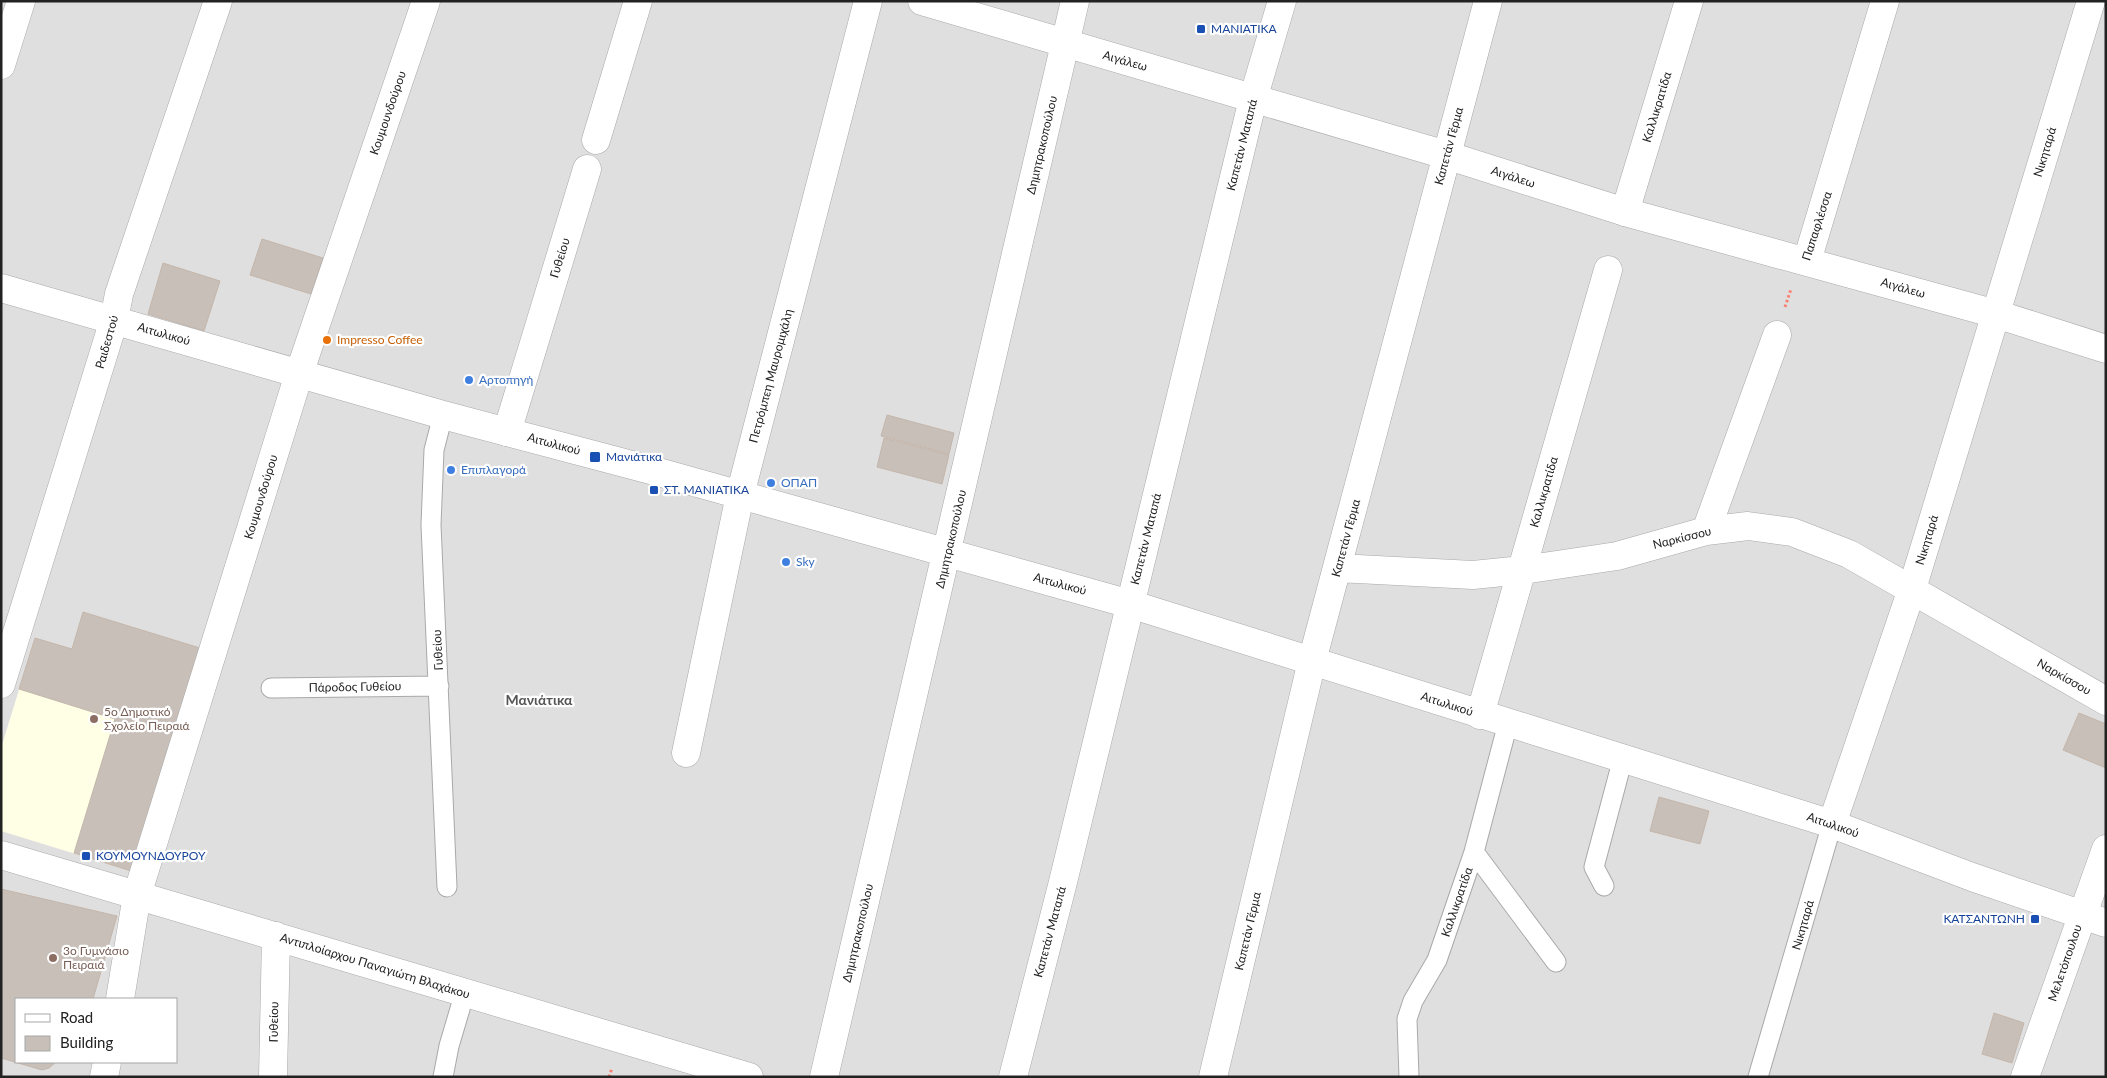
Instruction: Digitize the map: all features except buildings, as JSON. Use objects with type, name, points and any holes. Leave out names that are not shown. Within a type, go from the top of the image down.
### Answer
[{"type":"street","points":[[1,66],[21,1]]},
{"type":"street","name":"Ραιδεστού","points":[[1,684],[114,320],[120,294],[218,1]]},
{"type":"street","name":"Κουμουνδούρου","points":[[120,998],[138,896],[299,374],[426,1]]},
{"type":"street","points":[[596,140],[638,1]]},
{"type":"street","name":"Πετρόμπεη Μαυρομιχάλη","points":[[686,753],[740,495],[868,1]]},
{"type":"street","name":"Αιγάλεω","points":[[922,1],[1446,155],[1625,212],[1996,314],[2106,349]]},
{"type":"street","name":"Δημητρακοπούλου","points":[[824,1077],[948,553],[1075,1]]},
{"type":"street","name":"Καπετάν Ματαπά","points":[[1013,1077],[1063,882],[1253,99],[1282,1]]},
{"type":"street","name":"Καπετάν Γέρμα","points":[[1213,1077],[1312,661],[1488,1]]},
{"type":"street","name":"Καλλικρατίδα","points":[[1625,212],[1689,1]]},
{"type":"street","name":"Παπαφλέσσα","points":[[1807,261],[1885,1]]},
{"type":"street","name":"Νικηταρά","points":[[1832,824],[1912,589],[2091,1]]},
{"type":"street","name":"Γυθείου","points":[[507,432],[587,169]]},
{"type":"street","name":"Καλλικρατίδα","points":[[1480,715],[1608,270]]},
{"type":"street","name":"Αιτωλικού","points":[[1,288],[443,415],[740,495],[1130,604],[1832,824],[1972,877],[2094,919]]},
{"type":"street","points":[[1706,531],[1777,334]]},
{"type":"street","name":"Ναρκίσσου","points":[[1338,568],[1473,575],[1523,570],[1617,556],[1706,531],[1748,526],[1792,532],[1849,554],[2106,701]]},
{"type":"street","name":"Μελετόπουλου","points":[[2025,1077],[2094,919],[2106,849]]},
{"type":"street","name":"Αντιπλοίαρχου Παναγιώτη Βλαχάκου","points":[[1,855],[749,1077]]},
{"type":"street","name":"Γυθείου","points":[[273,1077],[276,936]]},
{"type":"street","points":[[104,1077],[107,1063]]},
{"type":"lane","name":"Γυθείου","points":[[443,415],[434,450],[431,483],[431,524],[440,686],[446,886]]},
{"type":"lane","name":"Πάροδος Γυθείου","points":[[272,688],[440,686]]},
{"type":"lane","name":"Καλλικρατίδα","points":[[1409,1077],[1407,1019],[1413,1000],[1437,960],[1474,852],[1508,723]]},
{"type":"lane","points":[[1604,886],[1594,867],[1623,758]]},
{"type":"lane","name":"Νικηταρά","points":[[1758,1077],[1832,824]]},
{"type":"lane","points":[[1474,852],[1556,962]]},
{"type":"lane","points":[[443,1077],[449,1046],[465,992]]},
{"type":"path","name":"Παπαφλέσσα","points":[[1777,334],[1792,284],[1807,261]]},
{"type":"shaded area","points":[[1,1],[2106,1],[2106,1077],[1,1077]]},
{"type":"shaded area","name":"5ο Δημοτικό Σχολείο Πειραιά","points":[[83,612],[200,648],[131,871],[1,831],[1,748],[35,638],[72,649]]},
{"type":"place","name":"ΜΑΝΙΑΤΙΚΑ","points":[[1201,29]]},
{"type":"place","name":"Impresso Coffee","points":[[327,340]]},
{"type":"place","name":"Αρτοπηγή","points":[[469,380]]},
{"type":"place","name":"Μανιάτικα","points":[[595,457]]},
{"type":"place","name":"Επιπλαγορά","points":[[451,470]]},
{"type":"place","name":"ΟΠΑΠ","points":[[771,483]]},
{"type":"place","name":"ΣΤ. ΜΑΝΙΑΤΙΚΑ","points":[[654,490]]},
{"type":"place","name":"Sky","points":[[786,562]]},
{"type":"place","name":"5ο Δημοτικό Σχολείο Πειραιά","points":[[94,719]]},
{"type":"place","name":"ΚΟΥΜΟΥΝΔΟΥΡΟΥ","points":[[86,856]]},
{"type":"place","name":"ΚΑΤΣΑΝΤΩΝΗ","points":[[2035,919]]},
{"type":"place","name":"3ο Γυμνάσιο Πειραιά","points":[[53,958]]},
{"type":"district","name":"Μανιάτικα","points":[[539,700]]}]
